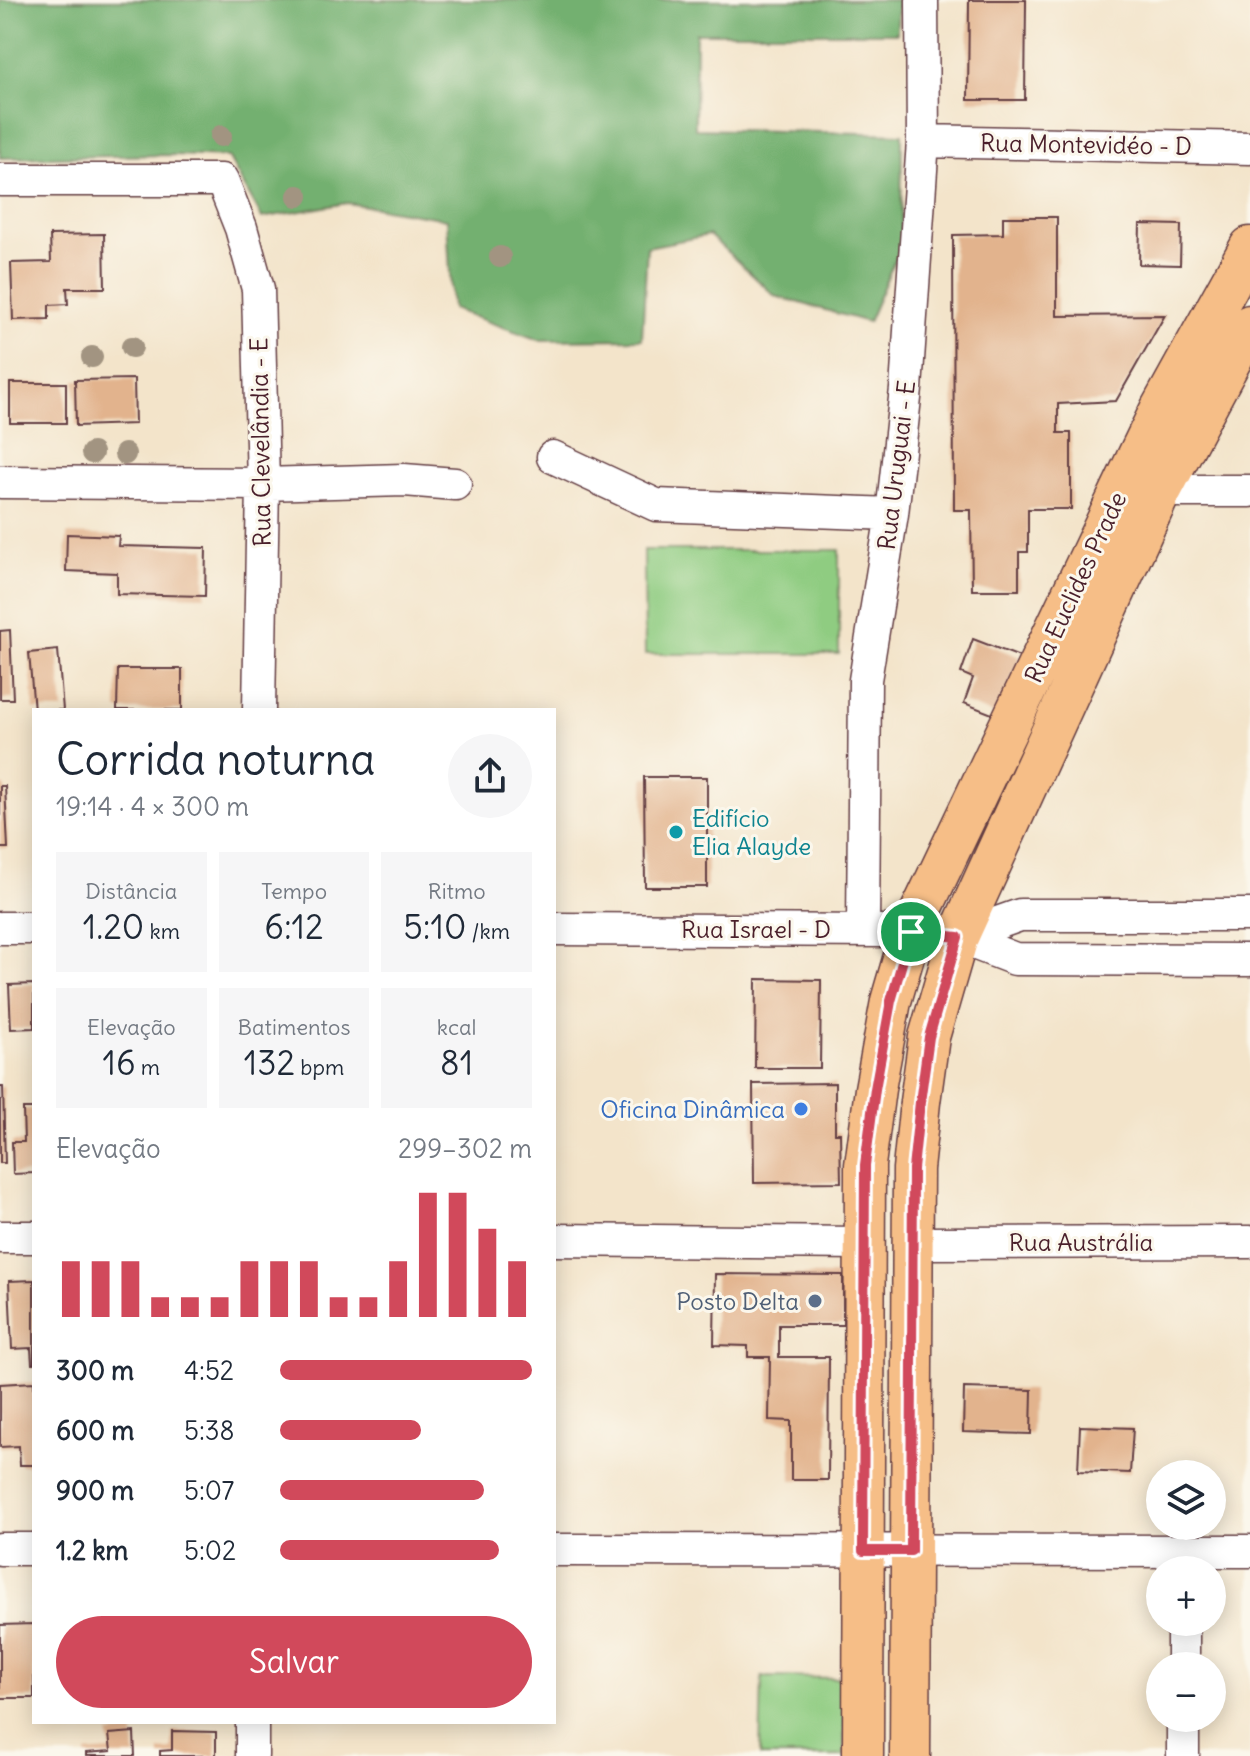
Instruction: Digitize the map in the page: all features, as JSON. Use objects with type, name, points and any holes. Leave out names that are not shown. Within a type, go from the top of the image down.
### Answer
[{"type":"main road","name":"Rua Euclides Prade","points":[[958,937],[1144,485],[1160,410],[1250,247]]},
{"type":"main road","name":"Rua Euclides Prade","points":[[911,932],[1144,485],[1250,325]]},
{"type":"main road","points":[[863,1756],[865,1165],[891,1001],[911,932]]},
{"type":"main road","points":[[910,1756],[913,1169],[929,1037],[958,937]]},
{"type":"street","name":"Rua Uruguai - E","points":[[863,930],[865,680],[892,514],[906,389],[923,141],[922,0]]},
{"type":"street","name":"Rua Montevidéo - D","points":[[923,141],[1250,148]]},
{"type":"street","name":"Rua Clevelândia - E","points":[[0,180],[222,180],[241,228],[258,289],[263,484],[259,708]]},
{"type":"street","points":[[553,457],[656,505],[892,514]]},
{"type":"street","points":[[0,482],[263,484],[404,480],[455,484]]},
{"type":"street","points":[[1144,485],[1250,491]]},
{"type":"street","name":"Rua Israel - D","points":[[958,937],[1020,915],[1250,915]]},
{"type":"street","points":[[0,928],[32,928]]},
{"type":"street","name":"Rua Israel - D","points":[[556,929],[911,932],[958,937],[1015,959],[1250,960]]},
{"type":"street","points":[[0,1237],[32,1237]]},
{"type":"street","points":[[556,1240],[863,1243]]},
{"type":"street","name":"Rua Austrália","points":[[912,1243],[1250,1242]]},
{"type":"street","points":[[0,1549],[32,1549]]},
{"type":"street","points":[[556,1550],[911,1551],[1146,1560]]},
{"type":"street","points":[[1216,1556],[1250,1551]]},
{"type":"street","points":[[252,1724],[252,1756]]},
{"type":"street","points":[[1183,1732],[1183,1756]]},
{"type":"green space","points":[[0,0],[898,0],[897,33],[696,33],[695,129],[902,134],[901,246],[868,322],[775,296],[709,235],[647,247],[642,339],[539,340],[452,309],[447,219],[347,203],[262,218],[228,157],[0,158]]},
{"type":"green space","points":[[644,550],[839,550],[839,654],[645,654]]},
{"type":"green space","points":[[762,1677],[845,1678],[844,1756],[760,1756]]},
{"type":"building","points":[[969,0],[1026,0],[1025,100],[968,100]]},
{"type":"building","points":[[1003,217],[1057,217],[1057,316],[1165,315],[1116,401],[1058,404],[1058,433],[1071,433],[1071,509],[1028,509],[1028,552],[1019,552],[1019,590],[972,590],[971,510],[954,510],[953,235],[1003,234]]},
{"type":"building","points":[[1140,224],[1181,225],[1180,265],[1139,264]]},
{"type":"building","points":[[104,234],[105,288],[67,288],[68,304],[49,305],[49,319],[13,320],[11,263],[51,262],[50,235]]},
{"type":"building","points":[[134,379],[135,424],[76,426],[75,380]]},
{"type":"building","points":[[10,383],[66,383],[66,423],[10,423]]},
{"type":"building","points":[[67,534],[119,536],[118,546],[206,548],[205,596],[117,594],[117,573],[66,571]]},
{"type":"building","points":[[10,630],[13,699],[0,699],[0,631]]},
{"type":"building","points":[[973,639],[1020,657],[997,716],[964,703],[973,678],[961,673]]},
{"type":"building","points":[[58,650],[63,708],[34,708],[29,653]]},
{"type":"building","points":[[118,669],[182,669],[182,708],[117,708]]},
{"type":"building","name":"Edifício Elia Alayde","points":[[644,777],[707,777],[707,887],[645,887]]},
{"type":"building","points":[[0,786],[5,786],[8,848],[0,848]]},
{"type":"building","points":[[756,979],[821,980],[820,1068],[755,1068]]},
{"type":"building","points":[[32,984],[32,1028],[11,1029],[9,985]]},
{"type":"building","points":[[835,1083],[835,1133],[840,1133],[841,1182],[754,1183],[753,1084]]},
{"type":"building","points":[[0,1087],[3,1087],[5,1163],[0,1163]]},
{"type":"building","points":[[23,1109],[32,1109],[32,1173],[13,1174],[12,1142],[24,1142]]},
{"type":"building","points":[[715,1274],[843,1275],[843,1325],[779,1325],[779,1357],[829,1357],[828,1480],[791,1480],[791,1421],[769,1420],[770,1357],[748,1357],[748,1346],[714,1345]]},
{"type":"building","points":[[32,1280],[32,1364],[31,1348],[12,1349],[9,1281]]},
{"type":"building","points":[[32,1382],[32,1465],[20,1465],[19,1446],[0,1447],[0,1384]]},
{"type":"building","points":[[964,1388],[1032,1390],[1031,1434],[963,1432]]},
{"type":"building","points":[[1080,1426],[1133,1428],[1130,1473],[1078,1471]]},
{"type":"building","points":[[32,1624],[32,1698],[0,1698],[0,1625]]},
{"type":"building","points":[[172,1731],[216,1732],[216,1756],[160,1756],[160,1751],[172,1750]]},
{"type":"building","points":[[134,1732],[135,1756],[86,1756],[86,1753],[111,1751],[109,1734]]},
{"type":"place","name":"Edifício Elia Alayde","points":[[676,832]]},
{"type":"place","name":"Oficina Dinâmica","points":[[801,1109]]},
{"type":"place","name":"Posto Delta","points":[[815,1301]]},
{"type":"route","points":[[911,932],[958,937],[929,1037],[913,1169],[911,1551],[863,1551],[865,1165],[891,1001],[911,932]]}]
